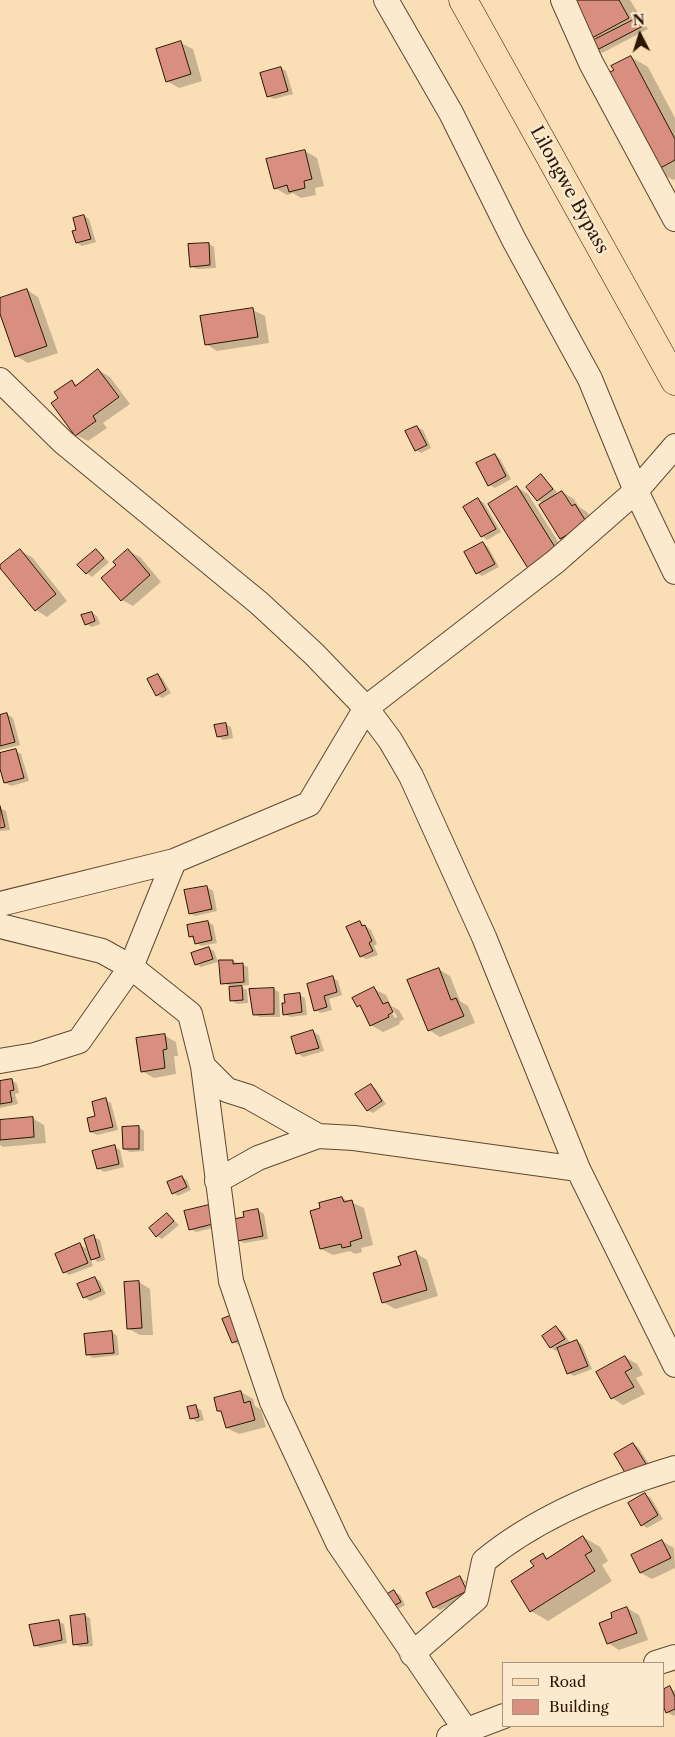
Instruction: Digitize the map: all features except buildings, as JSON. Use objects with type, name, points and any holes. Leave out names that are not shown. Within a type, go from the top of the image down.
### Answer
[{"type":"main road","name":"Lilongwe Bypass","points":[[463,0],[675,381]]},
{"type":"street","points":[[386,0],[451,112],[514,240],[590,379],[636,491],[675,572]]},
{"type":"street","points":[[563,0],[591,63],[675,219]]},
{"type":"street","points":[[0,380],[63,442],[259,603],[314,654],[366,708],[390,740],[411,776],[484,937],[578,1169],[675,1365]]},
{"type":"street","points":[[0,904],[174,861],[309,804],[366,708],[555,562],[636,491],[675,446]]},
{"type":"street","points":[[0,1061],[35,1055],[79,1041],[131,967],[174,861]]},
{"type":"street","points":[[0,926],[102,951],[131,967],[190,1014],[203,1066],[231,1281],[272,1402],[338,1543],[412,1654],[460,1734],[502,1717]]},
{"type":"street","points":[[203,1066],[227,1090],[250,1097],[318,1136]]},
{"type":"street","points":[[217,1181],[258,1158],[318,1136],[354,1138],[388,1145],[578,1169]]},
{"type":"street","points":[[412,1654],[476,1599],[484,1561],[508,1541],[584,1502],[645,1477],[675,1468]]},
{"type":"street","points":[[659,1662],[675,1657]]}]
